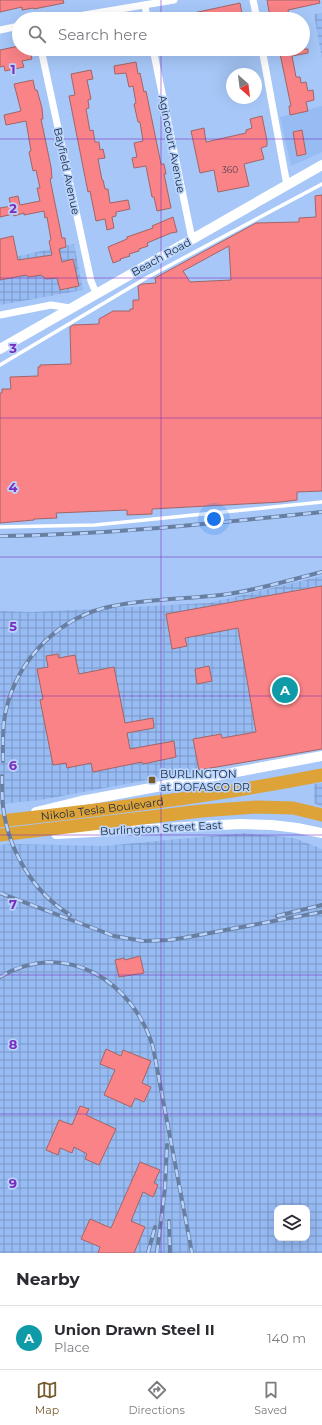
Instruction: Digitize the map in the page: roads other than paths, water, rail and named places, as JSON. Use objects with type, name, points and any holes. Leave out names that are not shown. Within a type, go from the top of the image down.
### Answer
[{"type":"highway","name":"Nikola Tesla Boulevard","points":[[1,819],[100,810],[244,790],[322,775]]},
{"type":"highway","name":"Nikola Tesla Boulevard","points":[[0,836],[201,811],[257,807],[293,808],[322,815]]},
{"type":"main road","name":"Beach Road","points":[[0,349],[322,165]]},
{"type":"main road","points":[[1,819],[81,801],[322,756]]},
{"type":"main road","name":"Burlington Street East","points":[[0,836],[198,826],[272,825],[322,833]]},
{"type":"street","points":[[102,12],[174,0]]},
{"type":"street","points":[[253,0],[256,12]]},
{"type":"street","points":[[145,5],[146,12]]},
{"type":"street","points":[[0,30],[12,27]]},
{"type":"street","name":"Bayfield Avenue","points":[[43,56],[91,281],[96,293]]},
{"type":"street","name":"Agincourt Avenue","points":[[154,56],[192,239]]},
{"type":"street","points":[[263,56],[287,185]]},
{"type":"street","points":[[0,314],[51,306],[70,308]]},
{"type":"lane","points":[[0,365],[146,278],[322,184]]},
{"type":"lane","points":[[0,527],[95,525],[322,502]]},
{"type":"lane","points":[[130,792],[132,807]]},
{"type":"lane","points":[[134,815],[136,830]]},
{"type":"railway","points":[[0,536],[121,531],[322,512]]},
{"type":"railway","points":[[3,761],[3,735],[6,710],[20,673],[44,642],[76,619],[94,611],[113,606],[234,593],[322,572]]},
{"type":"railway","points":[[2,776],[3,802],[6,822],[10,838],[17,854],[24,868],[34,882],[57,906],[70,915]]},
{"type":"railway","points":[[0,893],[114,936],[143,941],[183,938],[322,912]]},
{"type":"railway","points":[[277,916],[322,905]]},
{"type":"railway","points":[[0,977],[24,966],[49,962],[72,965],[93,973],[113,986],[130,1003],[143,1023],[153,1047],[192,1253]]},
{"type":"railway","points":[[157,1253],[165,1188],[167,1145]]},
{"type":"railway","points":[[169,1221],[170,1253]]},
{"type":"railway","points":[[148,1253],[155,1227]]},
{"type":"place","name":"Union Drawn Steel II","points":[[285,690]]},
{"type":"place","name":"BURLINGTON at DOFASCO DR","points":[[152,780]]}]
